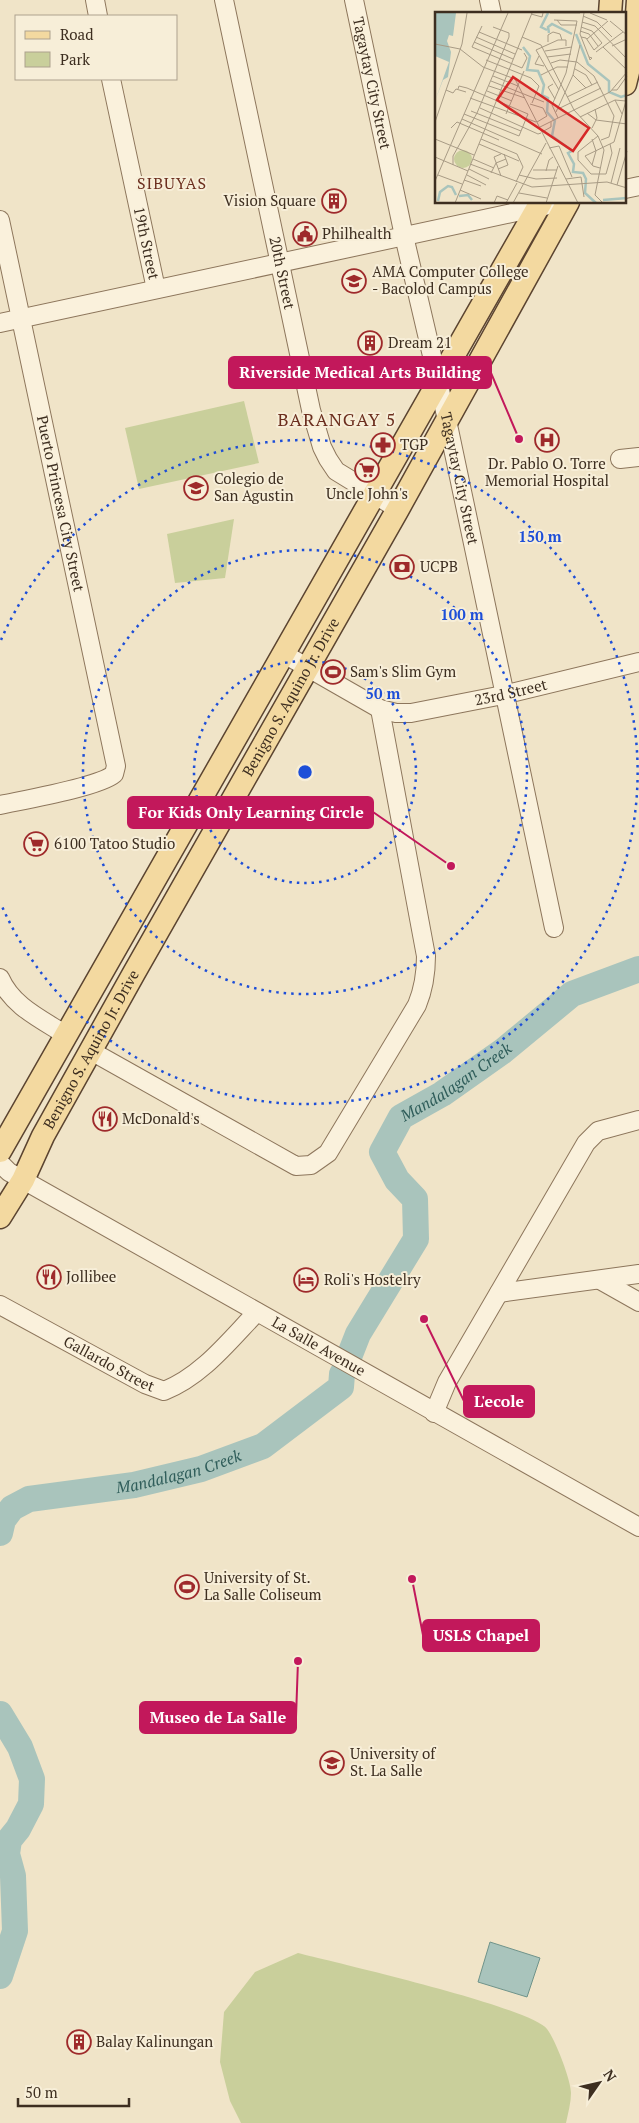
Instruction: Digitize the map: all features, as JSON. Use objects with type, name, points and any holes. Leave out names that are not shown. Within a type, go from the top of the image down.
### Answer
[{"type":"main road","points":[[626,80],[635,44],[638,0]]},
{"type":"main road","name":"Benigno S. Aquino Jr. Drive","points":[[0,1217],[23,1180],[43,1136],[398,509],[567,204]]},
{"type":"main road","name":"Benigno S. Aquino Jr. Drive","points":[[0,1151],[438,383],[536,206]]},
{"type":"main road","points":[[213,778],[238,792]]},
{"type":"main road","points":[[109,959],[134,974]]},
{"type":"street","points":[[95,0],[98,15]]},
{"type":"street","name":"20th Street","points":[[224,0],[311,410],[322,446],[336,471],[398,509]]},
{"type":"street","name":"Tagaytay City Street","points":[[354,0],[404,236],[447,420],[503,695],[554,928]]},
{"type":"street","name":"19th Street","points":[[111,80],[156,289]]},
{"type":"street","points":[[626,189],[639,186]]},
{"type":"street","points":[[0,323],[550,204]]},
{"type":"street","name":"Puerto Princesa City Street","points":[[0,220],[116,766],[114,774],[103,780],[0,805]]},
{"type":"street","points":[[620,460],[639,457]]},
{"type":"street","points":[[91,1051],[296,1166],[311,1165],[328,1153],[424,989],[426,956],[380,709],[284,654]]},
{"type":"street","name":"23rd Street","points":[[380,709],[396,713],[411,713],[503,695],[639,662]]},
{"type":"street","points":[[0,978],[5,991],[16,1003],[66,1035]]},
{"type":"street","points":[[434,1413],[447,1382],[586,1143],[598,1131],[639,1120]]},
{"type":"street","name":"La Salle Avenue","points":[[0,1163],[9,1172],[23,1180],[639,1527]]},
{"type":"street","points":[[499,1293],[639,1274]]},
{"type":"street","points":[[600,1280],[639,1302]]},
{"type":"street","name":"Gallardo Street","points":[[0,1305],[145,1384],[164,1391],[179,1385],[212,1359],[257,1312]]},
{"type":"green space","points":[[244,401],[259,463],[139,489],[125,428]]},
{"type":"green space","points":[[234,519],[225,578],[175,583],[167,534]]},
{"type":"green space","points":[[298,1953],[431,1986],[506,2009],[533,2020],[547,2029],[566,2070],[571,2093],[566,2123],[241,2123],[230,2101],[220,2062],[224,2012],[255,1972]]},
{"type":"water","points":[[490,1942],[540,1958],[527,1997],[478,1982]]},
{"type":"waterway","name":"Mandalagan Creek","points":[[349,1357],[358,1334],[416,1239],[415,1199],[397,1180],[382,1152],[401,1117],[442,1094],[503,1051],[572,994],[639,969]]},
{"type":"waterway","name":"Mandalagan Creek","points":[[0,1533],[3,1520],[12,1508],[29,1499],[134,1485],[201,1469],[263,1446],[341,1387],[342,1374]]},
{"type":"waterway","name":"Mandalagan Creek","points":[[0,1714],[20,1747],[32,1779],[31,1804],[18,1829],[9,1840],[7,1854],[13,1876],[15,1931],[0,1976]]},
{"type":"place","name":"Vision Square","points":[[334,201]]},
{"type":"place","name":"Philhealth","points":[[305,234]]},
{"type":"place","name":"AMA Computer College - Bacolod Campus","points":[[354,281]]},
{"type":"place","name":"Dream 21","points":[[370,343]]},
{"type":"place","name":"Riverside Medical Arts Building","points":[[519,439]]},
{"type":"place","name":"Dr. Pablo O. Torre Memorial Hospital","points":[[547,440]]},
{"type":"place","name":"TGP","points":[[383,445]]},
{"type":"place","name":"Uncle John's","points":[[367,470]]},
{"type":"place","name":"Colegio de San Agustin","points":[[196,488]]},
{"type":"place","name":"UCPB","points":[[402,567]]},
{"type":"place","name":"Sam's Slim Gym","points":[[333,672]]},
{"type":"place","name":"6100 Tatoo Studio","points":[[36,844]]},
{"type":"place","name":"For Kids Only Learning Circle","points":[[451,866]]},
{"type":"place","name":"McDonald's","points":[[105,1119]]},
{"type":"place","name":"Jollibee","points":[[49,1277]]},
{"type":"place","name":"Roli's Hostelry","points":[[306,1280]]},
{"type":"place","name":"L'ecole","points":[[424,1319]]},
{"type":"place","name":"USLS Chapel","points":[[412,1579]]},
{"type":"place","name":"University of St. La Salle Coliseum","points":[[187,1587]]},
{"type":"place","name":"Museo de La Salle","points":[[298,1661]]},
{"type":"place","name":"University of St. La Salle","points":[[332,1763]]},
{"type":"place","name":"Balay Kalinungan","points":[[79,2042]]},
{"type":"district","name":"SIBUYAS","points":[[172,183]]},
{"type":"district","name":"BARANGAY 5","points":[[337,420]]}]
